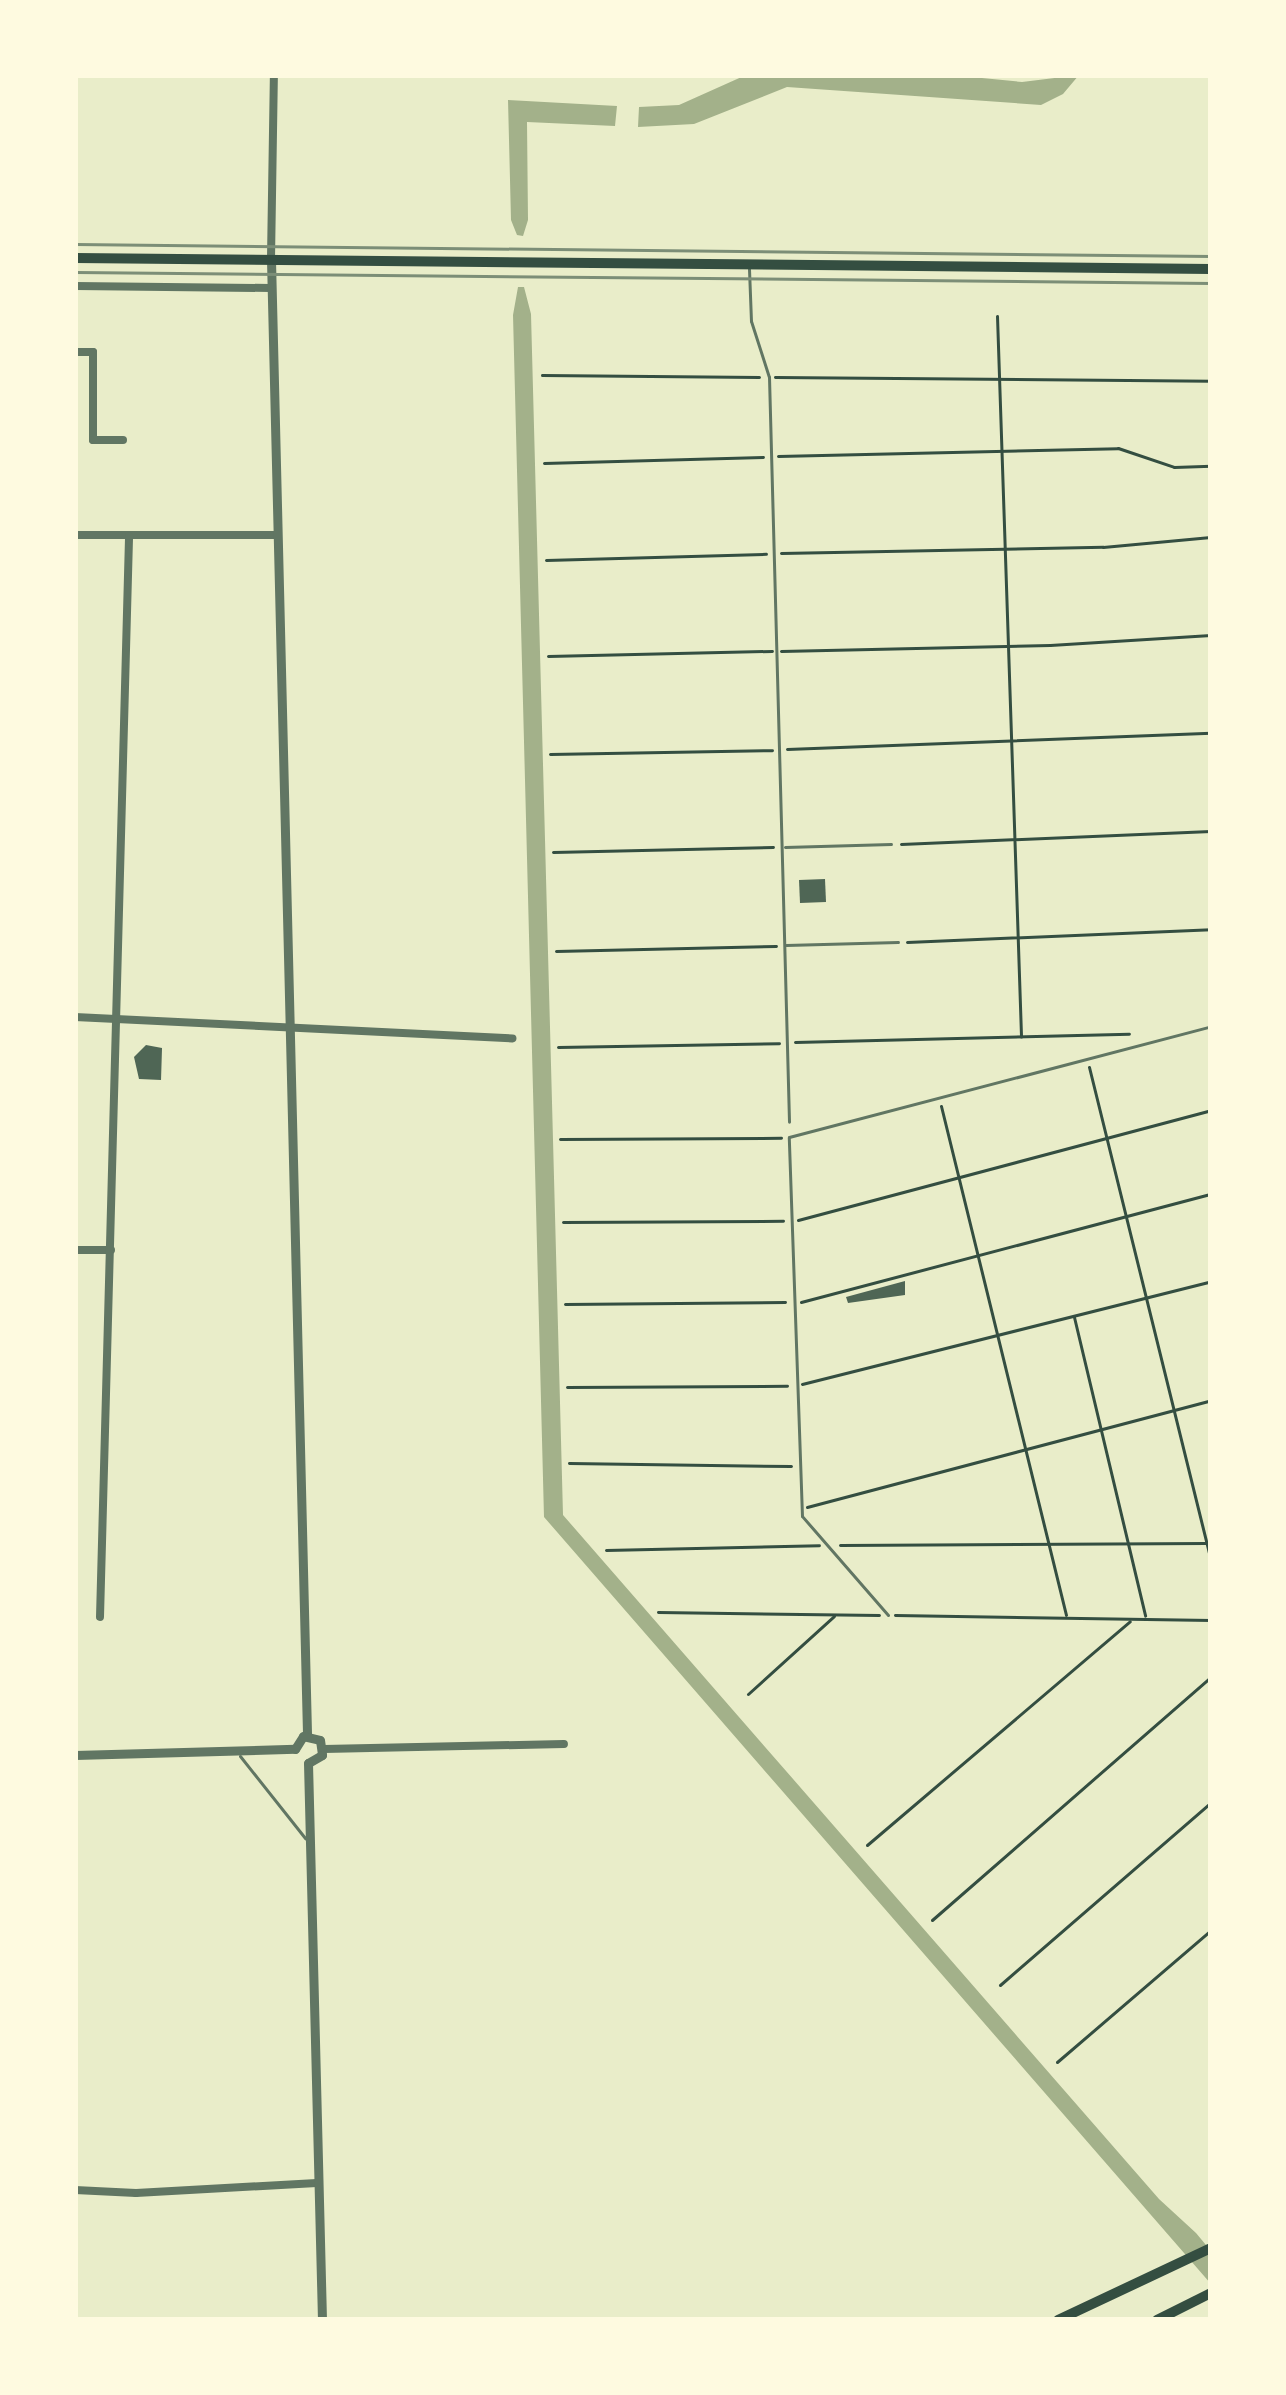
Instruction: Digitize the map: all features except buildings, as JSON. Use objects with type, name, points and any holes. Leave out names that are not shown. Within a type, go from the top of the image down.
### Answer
[{"type":"main road","points":[[75,258],[1211,269]]},
{"type":"main road","points":[[1058,2320],[1211,2248]]},
{"type":"main road","points":[[1157,2320],[1206,2296]]},
{"type":"street","points":[[75,1755],[296,1749],[308,1735],[272,288],[274,75]]},
{"type":"street","points":[[75,286],[272,288]]},
{"type":"street","points":[[75,352],[93,352],[93,440],[123,440]]},
{"type":"street","points":[[75,536],[278,535]]},
{"type":"street","points":[[100,1617],[129,536]]},
{"type":"street","points":[[75,1017],[512,1039]]},
{"type":"street","points":[[75,1250],[111,1250]]},
{"type":"street","points":[[308,1735],[320,1740],[324,1749]]},
{"type":"street","points":[[324,1749],[564,1744]]},
{"type":"street","points":[[296,1749],[308,1763],[322,2320]]},
{"type":"street","points":[[308,1763],[319,1759],[324,1749]]},
{"type":"street","points":[[75,2190],[136,2193],[317,2183]]},
{"type":"lane","points":[[749,265],[751,321],[769,377],[789,1122]]},
{"type":"lane","points":[[781,847],[891,844]]},
{"type":"lane","points":[[784,945],[898,942]]},
{"type":"lane","points":[[888,1615],[800,1509],[789,1138],[1211,1026]]},
{"type":"lane","points":[[235,1750],[309,1842]]},
{"type":"path","points":[[997,316],[1021,1037]]},
{"type":"path","points":[[542,375],[1211,381]]},
{"type":"path","points":[[544,463],[1118,448],[1174,467],[1211,466]]},
{"type":"path","points":[[546,560],[1004,549],[1211,537]]},
{"type":"path","points":[[548,656],[1007,647],[1211,635]]},
{"type":"path","points":[[550,754],[1010,743],[1211,733]]},
{"type":"path","points":[[891,844],[1211,831]]},
{"type":"path","points":[[553,852],[781,847]]},
{"type":"path","points":[[898,942],[1211,929]]},
{"type":"path","points":[[556,951],[784,945]]},
{"type":"path","points":[[558,1047],[1129,1034]]},
{"type":"path","points":[[1087,1060],[1211,1561]]},
{"type":"path","points":[[939,1098],[1066,1617]]},
{"type":"path","points":[[563,1222],[791,1221],[1211,1110]]},
{"type":"path","points":[[560,1138],[789,1138]]},
{"type":"path","points":[[565,1304],[794,1302],[903,1278],[1211,1194]]},
{"type":"path","points":[[567,1387],[796,1386],[1211,1281]]},
{"type":"path","points":[[1074,1317],[1146,1618]]},
{"type":"path","points":[[800,1509],[1211,1400]]},
{"type":"path","points":[[569,1463],[798,1466]]},
{"type":"path","points":[[606,1550],[1206,1543]]},
{"type":"path","points":[[660,1612],[1211,1620]]},
{"type":"path","points":[[748,1694],[835,1615]]},
{"type":"path","points":[[867,1845],[1133,1618]]},
{"type":"path","points":[[932,1920],[1211,1677]]},
{"type":"path","points":[[1000,1985],[1211,1802]]},
{"type":"path","points":[[1058,2062],[1211,1930]]},
{"type":"shaded area","points":[[746,75],[951,75],[1022,82],[1079,75],[1063,94],[1041,105],[787,87],[694,124],[638,127],[639,107],[679,105]]},
{"type":"shaded area","points":[[508,100],[617,106],[615,126],[527,122],[528,220],[523,236],[517,235],[511,220]]},
{"type":"shaded area","points":[[518,287],[524,287],[531,314],[563,1515],[1159,2199],[1196,2233],[1211,2251],[1211,2284],[544,1517],[513,315]]},
{"type":"tram line","points":[[75,244],[1211,256]]},
{"type":"tram line","points":[[75,272],[1211,283]]}]
